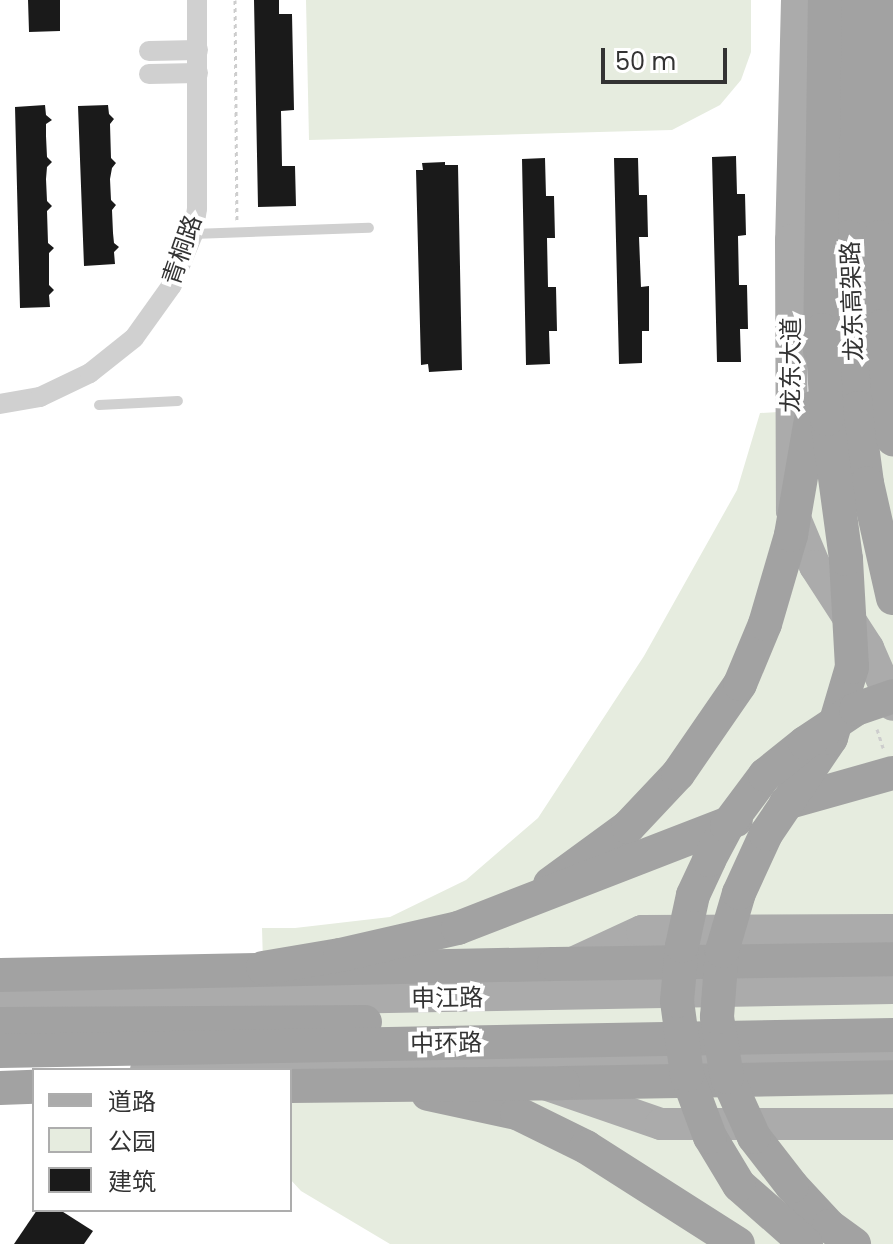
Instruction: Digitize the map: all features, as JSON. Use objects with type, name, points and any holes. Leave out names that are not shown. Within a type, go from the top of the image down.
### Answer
[{"type":"highway","points":[[825,0],[822,330],[827,419],[846,559],[852,667],[831,738],[766,834],[739,893],[722,951],[717,1017],[727,1077],[754,1137],[792,1186],[829,1226],[854,1244]]},
{"type":"highway","name":"龙东高架路","points":[[848,0],[849,237],[857,408],[867,483],[893,598]]},
{"type":"highway","name":"龙东高架路","points":[[879,0],[881,312],[893,439]]},
{"type":"highway","points":[[879,77],[893,240]]},
{"type":"highway","points":[[508,911],[585,861],[628,827],[678,774],[740,684],[765,624],[791,535],[808,446],[822,330]]},
{"type":"highway","points":[[806,1244],[739,1185],[710,1137],[687,1075],[677,1001],[682,946],[693,895],[709,860],[727,826],[765,775],[805,743],[856,709],[893,696]]},
{"type":"highway","points":[[263,968],[406,941],[508,911],[765,809],[865,778],[893,773]]},
{"type":"highway","points":[[0,975],[893,959]]},
{"type":"highway","name":"中环路","points":[[0,1024],[893,1018]]},
{"type":"highway","name":"中环路","points":[[0,1051],[893,1035]]},
{"type":"highway","points":[[292,1086],[893,1077]]},
{"type":"highway","points":[[368,1086],[455,1098],[517,1113],[586,1147],[738,1244]]},
{"type":"highway","points":[[0,1088],[32,1087]]},
{"type":"highway","points":[[696,1219],[721,1244]]},
{"type":"main road","name":"龙东大道","points":[[797,0],[791,240],[792,511],[815,566],[868,648],[893,705]]},
{"type":"main road","points":[[442,998],[498,992],[541,978],[642,931],[893,930]]},
{"type":"main road","name":"申江路","points":[[0,1004],[893,988]]},
{"type":"main road","points":[[287,1068],[893,1057]]},
{"type":"main road","points":[[498,1065],[584,1100],[661,1124],[893,1124]]},
{"type":"main road","points":[[0,1072],[32,1072]]},
{"type":"street","name":"青桐路","points":[[0,404],[40,397],[66,386],[113,357],[156,311],[172,285],[193,234],[199,184],[197,0]]},
{"type":"street","points":[[149,51],[198,50]]},
{"type":"street","points":[[149,74],[198,73]]},
{"type":"lane","points":[[193,234],[369,228]]},
{"type":"lane","points":[[99,405],[178,401]]},
{"type":"path","points":[[235,0],[238,232]]},
{"type":"green space","points":[[306,0],[751,0],[751,52],[741,80],[720,105],[672,130],[309,140]]},
{"type":"green space","points":[[893,405],[893,1244],[390,1244],[301,1191],[292,1181],[292,1068],[266,1068],[262,928],[295,928],[390,917],[466,880],[538,818],[644,656],[737,490],[760,413]]},
{"type":"building","points":[[28,0],[60,0],[60,31],[29,32]]},
{"type":"building","points":[[254,0],[279,0],[279,14],[292,14],[294,110],[281,111],[282,166],[295,166],[296,206],[258,207]]},
{"type":"building","points":[[45,105],[46,115],[52,120],[46,124],[47,157],[52,162],[47,167],[46,179],[47,201],[52,206],[47,211],[48,243],[54,248],[49,253],[49,285],[54,290],[49,295],[50,307],[20,308],[15,107]]},
{"type":"building","points":[[108,105],[109,114],[114,119],[110,124],[111,158],[116,163],[110,179],[111,200],[116,205],[112,210],[113,233],[114,243],[119,247],[114,252],[115,264],[84,266],[78,106]]},
{"type":"building","points":[[736,156],[737,194],[745,194],[746,235],[738,236],[739,285],[747,285],[748,329],[740,329],[741,362],[717,362],[712,157]]},
{"type":"building","points":[[545,158],[546,196],[554,196],[555,238],[547,238],[548,287],[556,287],[557,331],[549,331],[550,364],[526,365],[522,159]]},
{"type":"building","points":[[614,158],[638,158],[639,195],[647,195],[648,237],[639,237],[641,287],[649,286],[649,331],[642,331],[642,363],[619,364]]},
{"type":"building","points":[[445,162],[445,165],[458,165],[462,370],[429,372],[428,364],[421,365],[416,170],[423,170],[422,163]]},
{"type":"building","points":[[36,1212],[63,1212],[93,1231],[84,1244],[14,1244]]}]
